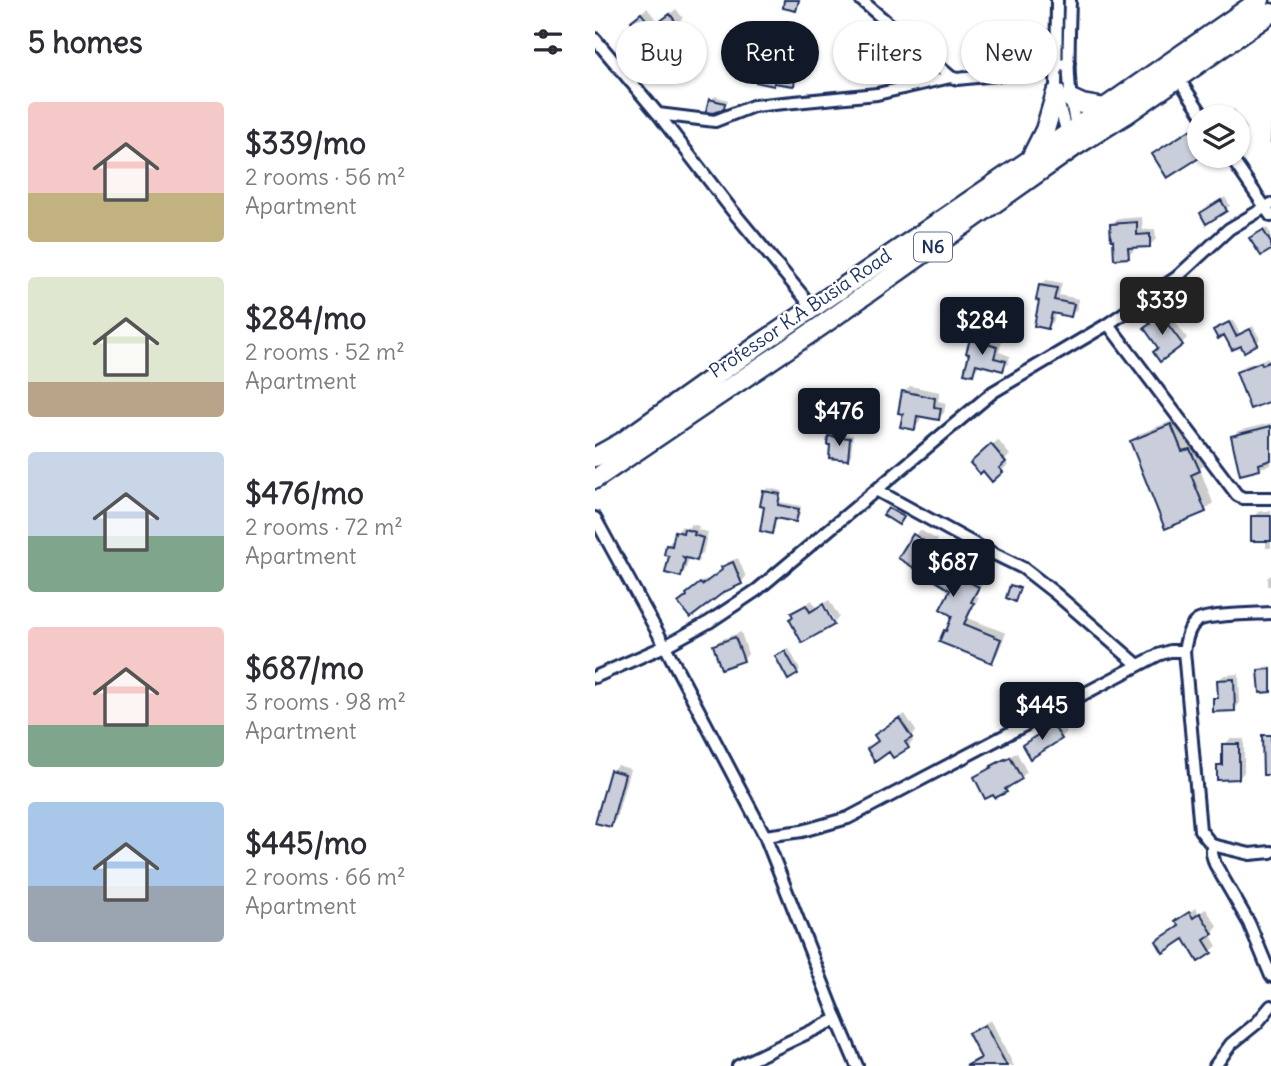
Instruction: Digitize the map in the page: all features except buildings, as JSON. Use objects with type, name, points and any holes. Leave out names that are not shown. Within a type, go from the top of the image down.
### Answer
[{"type":"main road","name":"Professor K.A Busia Road","points":[[595,480],[821,326],[1075,137],[1105,108],[1260,0]]},
{"type":"main road","name":"Professor K.A Busia Road","points":[[595,457],[622,442],[1031,159],[1125,115],[1271,13]]},
{"type":"main road","points":[[1031,159],[1049,120],[1064,96],[1082,104],[1105,108]]},
{"type":"main road","points":[[595,448],[622,442]]},
{"type":"street","points":[[861,0],[951,77],[961,79]]},
{"type":"street","points":[[1057,0],[1057,21]]},
{"type":"street","points":[[1064,96],[1069,63],[1070,0]]},
{"type":"street","points":[[595,39],[813,308]]},
{"type":"street","points":[[1057,66],[1069,63]]},
{"type":"street","points":[[1057,70],[1075,137]]},
{"type":"street","points":[[658,114],[715,121],[753,106],[877,94],[951,77]]},
{"type":"street","points":[[1178,78],[1196,105]]},
{"type":"street","points":[[595,677],[665,646],[709,622],[758,590],[993,392],[1108,324],[1176,278],[1230,229],[1269,209],[1239,168]]},
{"type":"street","points":[[1108,324],[1237,495],[1243,498],[1271,498]]},
{"type":"street","points":[[876,490],[1023,568],[1138,665]]},
{"type":"street","points":[[595,518],[765,836],[857,1066]]},
{"type":"street","points":[[1271,614],[1211,617],[1196,621],[1189,630],[1184,651],[1200,830],[1212,845],[1251,854],[1271,852]]},
{"type":"street","points":[[765,836],[802,831],[848,818],[1158,655],[1184,651]]},
{"type":"street","points":[[1212,845],[1215,864],[1249,923],[1271,976]]},
{"type":"street","points":[[1215,1066],[1231,1044],[1257,1023],[1271,1006]]},
{"type":"street","points":[[738,1066],[837,1019]]}]
